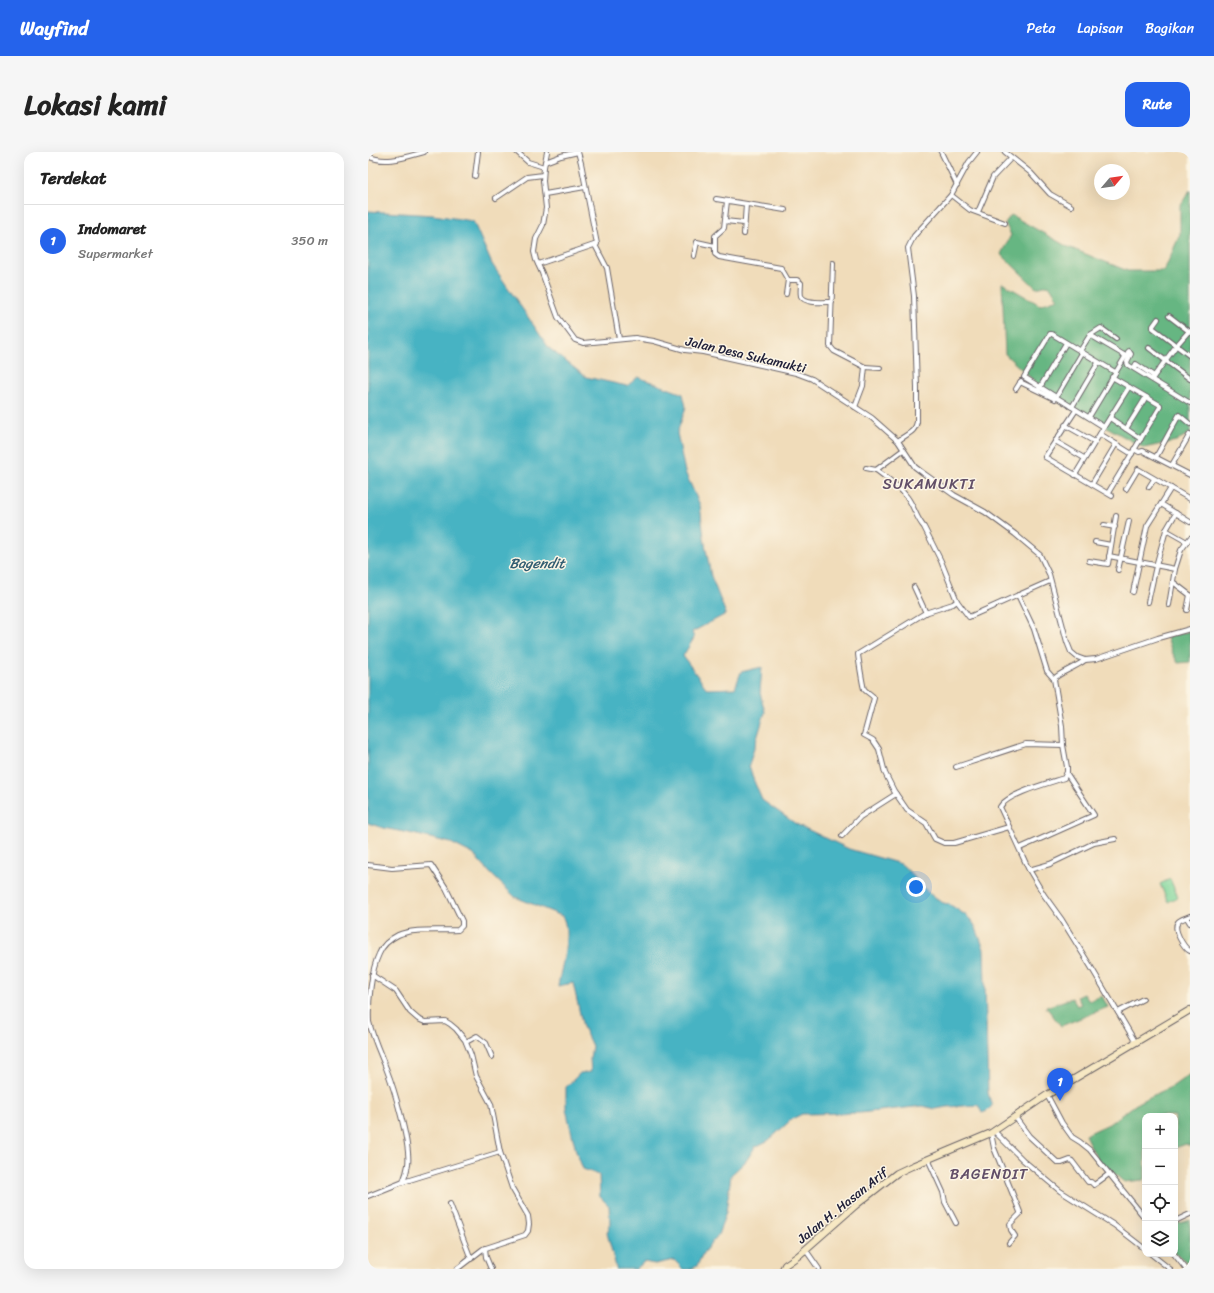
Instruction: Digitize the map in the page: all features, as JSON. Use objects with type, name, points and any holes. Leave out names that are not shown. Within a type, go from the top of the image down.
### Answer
[{"type":"main road","name":"Jalan H. Hasan Arif","points":[[785,1268],[856,1205],[897,1174],[992,1132],[1047,1095],[1190,1010]]},
{"type":"street","points":[[368,156],[374,159],[403,159],[424,152]]},
{"type":"street","points":[[475,176],[478,152]]},
{"type":"street","points":[[517,152],[528,162],[545,165],[561,156],[578,152],[597,241],[595,245],[607,268],[619,339]]},
{"type":"street","name":"Jalan Desa Sukamukti","points":[[547,152],[543,175],[546,208],[543,225],[536,239],[534,252],[558,317],[575,340],[583,343],[635,338],[654,341],[685,350],[703,352],[796,373],[812,379],[872,418],[898,441],[915,467],[923,474],[954,495],[985,512],[1031,546],[1040,555],[1046,565],[1071,652],[1077,657],[1085,660]]},
{"type":"street","points":[[941,152],[957,185]]},
{"type":"street","points":[[898,441],[903,436],[912,432],[916,427],[917,387],[914,296],[908,248],[914,236],[952,195],[977,152]]},
{"type":"street","points":[[1005,152],[1032,174],[1050,194],[1071,206]]},
{"type":"street","points":[[978,212],[993,177],[1011,158]]},
{"type":"street","points":[[496,198],[527,177],[543,175]]},
{"type":"street","points":[[545,194],[585,187]]},
{"type":"street","points":[[952,195],[970,210],[1005,223]]},
{"type":"street","points":[[716,199],[785,210]]},
{"type":"street","points":[[727,201],[724,228],[716,236],[716,256],[781,268],[788,280],[786,294]]},
{"type":"street","points":[[744,234],[746,204]]},
{"type":"street","points":[[725,221],[744,223]]},
{"type":"street","points":[[694,256],[697,242],[715,246]]},
{"type":"street","points":[[538,264],[595,245]]},
{"type":"street","points":[[833,263],[830,346],[834,351],[865,367],[880,368]]},
{"type":"street","points":[[788,280],[797,280],[801,283],[800,293],[804,300],[832,302]]},
{"type":"street","points":[[1153,378],[1176,346],[1190,331],[1169,316]]},
{"type":"street","points":[[1158,319],[1153,328],[1190,356]]},
{"type":"street","points":[[1056,398],[1090,335],[1101,328],[1116,339]]},
{"type":"street","points":[[1016,389],[1050,334],[1115,372]]},
{"type":"street","points":[[1090,335],[1124,355]]},
{"type":"street","points":[[1039,389],[1066,343]]},
{"type":"street","points":[[1149,348],[1190,379]]},
{"type":"street","points":[[1089,417],[1124,355],[1128,352],[1130,352],[1127,363],[1134,368],[1136,364],[1153,378],[1190,403]]},
{"type":"street","points":[[1098,363],[1065,425],[1045,456],[1112,496]]},
{"type":"street","points":[[855,407],[863,386],[865,367]]},
{"type":"street","points":[[1024,377],[1039,389]]},
{"type":"street","points":[[1108,494],[1160,407],[1160,405],[1112,377]]},
{"type":"street","points":[[1020,382],[1039,389],[1056,398],[1104,427]]},
{"type":"street","points":[[1075,475],[1084,458],[1129,387]]},
{"type":"street","points":[[1126,429],[1146,397]]},
{"type":"street","points":[[1156,457],[1180,415],[1190,424]]},
{"type":"street","points":[[1110,418],[1141,439]]},
{"type":"street","points":[[1065,425],[1095,442]]},
{"type":"street","points":[[1100,434],[1133,452],[1144,451]]},
{"type":"street","points":[[1172,465],[1190,434]]},
{"type":"street","points":[[1055,441],[1084,458]]},
{"type":"street","points":[[1092,484],[1116,444]]},
{"type":"street","points":[[1137,445],[1144,451],[1190,473]]},
{"type":"street","points":[[876,470],[903,450]]},
{"type":"street","points":[[866,468],[876,470],[895,484],[907,497],[941,561],[957,601],[969,617],[1050,581]]},
{"type":"street","points":[[1126,489],[1138,469],[1190,499]]},
{"type":"street","points":[[1149,487],[1154,478]]},
{"type":"street","points":[[1133,592],[1147,526],[1171,488]]},
{"type":"street","points":[[1161,504],[1190,522]]},
{"type":"street","points":[[1148,602],[1166,530],[1176,513]]},
{"type":"street","points":[[1089,561],[1108,564],[1116,516]]},
{"type":"street","points":[[1118,570],[1129,521]]},
{"type":"street","points":[[1104,525],[1115,527]]},
{"type":"street","points":[[1166,530],[1189,540],[1182,550],[1175,569],[1169,605]]},
{"type":"street","points":[[1095,542],[1112,545]]},
{"type":"street","points":[[1109,556],[1175,569]]},
{"type":"street","points":[[1173,582],[1190,595],[1187,610]]},
{"type":"street","points":[[914,587],[926,613]]},
{"type":"street","points":[[1018,595],[1035,632],[1047,671],[1054,679],[1062,726],[1067,774],[1094,815],[1020,848]]},
{"type":"street","points":[[957,601],[926,613],[860,653],[857,657],[860,664],[864,688],[874,698],[864,735],[873,740],[879,749],[886,776],[896,794],[907,810],[926,823],[935,839],[944,843],[954,843],[1009,827]]},
{"type":"street","points":[[1054,679],[1057,675],[1085,660],[1096,659],[1190,629]]},
{"type":"street","points":[[956,767],[1026,744],[1063,745]]},
{"type":"street","points":[[1067,774],[1064,778],[1015,796],[1002,804],[1000,807],[1029,870],[1044,895],[1062,920],[1136,1043]]},
{"type":"street","points":[[842,836],[860,817],[896,794]]},
{"type":"street","points":[[1029,870],[1050,864],[1094,843],[1115,839]]},
{"type":"street","points":[[368,866],[392,868],[431,866],[446,888],[462,921],[462,926],[458,930],[424,931],[398,935],[389,940],[379,954],[368,991],[369,1021],[378,1050],[392,1084],[408,1150],[408,1164],[403,1182]]},
{"type":"street","points":[[1190,923],[1188,917],[1177,923],[1176,929],[1184,947],[1190,951]]},
{"type":"street","points":[[372,975],[396,991],[410,1012],[418,1019],[425,1022],[445,1021],[456,1029],[466,1042],[472,1055],[476,1076],[491,1104],[500,1152],[512,1188],[518,1200],[525,1208],[528,1216],[528,1231],[525,1235],[485,1248],[457,1269]]},
{"type":"street","points":[[1118,1012],[1143,999]]},
{"type":"street","points":[[466,1042],[477,1036],[486,1043],[492,1057]]},
{"type":"street","points":[[1047,1095],[1062,1123],[1072,1137],[1090,1150],[1142,1214]]},
{"type":"street","points":[[1014,1117],[1029,1136],[1058,1163],[1070,1160],[1072,1161],[1088,1182],[1092,1182],[1094,1185],[1109,1174]]},
{"type":"street","points":[[992,1132],[994,1148],[1020,1212],[1020,1214],[1010,1224],[1011,1230],[1015,1236],[1009,1243]]},
{"type":"street","points":[[992,1132],[1060,1191],[1114,1225],[1142,1247]]},
{"type":"street","points":[[368,1196],[403,1182],[500,1152]]},
{"type":"street","points":[[928,1159],[943,1192],[945,1202],[956,1223]]},
{"type":"street","points":[[450,1204],[471,1258]]},
{"type":"street","points":[[1178,1220],[1190,1214]]},
{"type":"street","points":[[485,1248],[486,1257],[492,1269]]},
{"type":"street","points":[[805,1249],[819,1269]]},
{"type":"street","points":[[1155,1257],[1170,1269]]},
{"type":"street","points":[[1176,1257],[1186,1269]]},
{"type":"green space","points":[[1190,190],[1190,433],[1176,441],[1144,448],[1052,398],[1005,354],[1002,283],[1040,305],[1058,299],[1049,285],[1036,288],[1001,254],[1011,235],[1005,223],[1011,215],[1068,247],[1128,271],[1164,271],[1180,234],[1180,206]]},
{"type":"green space","points":[[1190,631],[1190,662],[1178,663],[1172,652],[1167,637]]},
{"type":"green space","points":[[1170,879],[1178,897],[1168,902],[1160,884]]},
{"type":"green space","points":[[1084,994],[1089,1001],[1102,996],[1108,1007],[1061,1026],[1046,1007],[1072,998],[1077,1006],[1081,1004],[1077,997]]},
{"type":"green space","points":[[1190,1074],[1190,1146],[1186,1144],[1178,1147],[1178,1113],[1142,1113],[1142,1180],[1124,1182],[1097,1159],[1085,1135],[1109,1124],[1139,1102],[1173,1086]]},
{"type":"green space","points":[[1190,1220],[1190,1264],[1178,1256],[1178,1223]]},
{"type":"water","name":"Bagendit","points":[[368,211],[433,215],[473,221],[492,264],[549,348],[586,377],[627,386],[638,377],[683,394],[686,407],[677,433],[685,472],[700,505],[711,576],[726,614],[692,632],[694,638],[683,656],[707,689],[735,688],[741,672],[762,667],[760,693],[765,712],[749,765],[762,800],[796,824],[849,849],[901,864],[930,894],[943,903],[949,904],[972,921],[984,949],[988,1093],[992,1106],[987,1111],[982,1113],[978,1105],[935,1109],[923,1106],[860,1113],[802,1114],[792,1119],[769,1140],[755,1147],[746,1161],[731,1175],[726,1212],[718,1235],[703,1253],[697,1266],[690,1269],[683,1269],[674,1260],[655,1264],[644,1262],[636,1269],[616,1269],[607,1233],[610,1225],[609,1206],[600,1197],[599,1175],[583,1169],[576,1151],[566,1109],[566,1087],[580,1073],[591,1072],[590,1058],[592,1046],[583,1027],[573,983],[558,986],[566,940],[565,923],[562,916],[515,897],[473,854],[451,843],[383,828],[368,823]]},
{"type":"place","name":"Indomaret","points":[[1060,1101]]},
{"type":"district","name":"SUKAMUKTI","points":[[929,484]]},
{"type":"district","name":"BAGENDIT","points":[[989,1174]]}]
